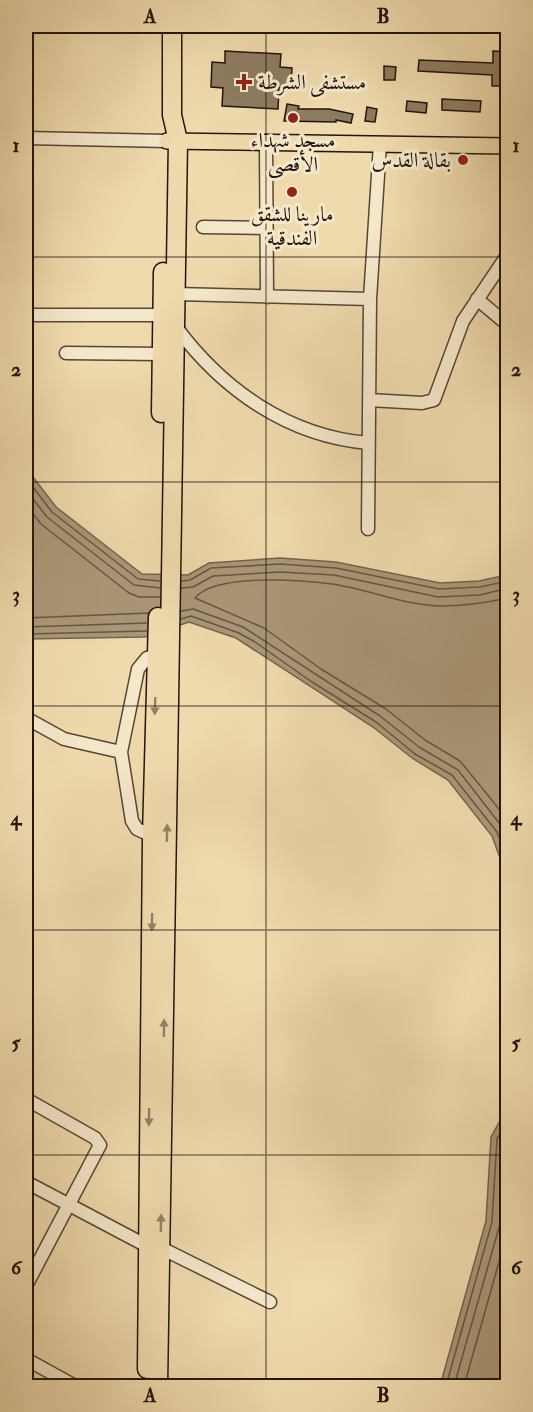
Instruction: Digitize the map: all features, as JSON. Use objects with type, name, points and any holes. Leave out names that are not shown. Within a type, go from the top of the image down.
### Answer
[{"type":"highway","points":[[167,423],[162,354],[176,294],[172,26]]},
{"type":"highway","points":[[158,1386],[154,1247],[152,836],[165,563],[173,137]]},
{"type":"highway","points":[[146,1386],[154,1247],[161,650]]},
{"type":"main road","points":[[173,137],[266,143],[507,147]]},
{"type":"street","points":[[26,138],[173,137]]},
{"type":"street","points":[[266,143],[267,297]]},
{"type":"street","points":[[368,529],[370,299],[380,144]]},
{"type":"street","points":[[203,227],[266,228]]},
{"type":"street","points":[[369,400],[422,403],[434,400],[463,321],[507,254]]},
{"type":"street","points":[[176,294],[370,299]]},
{"type":"street","points":[[477,299],[507,325]]},
{"type":"street","points":[[26,315],[169,321],[211,370],[265,410],[321,436],[368,443]]},
{"type":"street","points":[[66,354],[162,354]]},
{"type":"street","points":[[152,836],[137,829],[132,821],[121,752],[138,669],[147,658],[161,650]]},
{"type":"street","points":[[26,718],[64,739],[121,752]]},
{"type":"street","points":[[26,1099],[99,1142],[99,1148],[26,1286]]},
{"type":"street","points":[[26,1182],[68,1205],[270,1302]]},
{"type":"street","points":[[26,1359],[75,1386]]},
{"type":"water","points":[[26,468],[56,507],[142,574],[188,575],[209,563],[280,558],[336,562],[440,583],[479,581],[507,575],[507,877],[492,836],[448,780],[412,758],[373,727],[236,638],[189,622],[145,637],[26,639]]},
{"type":"water","points":[[507,1108],[507,1386],[440,1386],[486,1221],[491,1137]]},
{"type":"building","points":[[225,51],[281,54],[280,67],[292,68],[291,82],[279,88],[278,109],[222,106],[223,88],[211,87],[212,62],[225,63]]},
{"type":"building","points":[[493,51],[507,52],[507,86],[492,86],[492,75],[418,71],[419,60],[493,63]]},
{"type":"building","points":[[384,66],[396,67],[395,80],[384,80]]},
{"type":"building","points":[[442,99],[481,101],[480,112],[442,110]]},
{"type":"building","points":[[407,101],[427,103],[426,113],[406,111]]},
{"type":"building","points":[[287,104],[299,106],[298,109],[329,109],[353,114],[351,123],[336,120],[336,122],[284,121]]},
{"type":"building","points":[[367,107],[377,109],[375,122],[365,121]]},
{"type":"place","name":"مستشفى الشرطة","points":[[244,82]]},
{"type":"place","name":"مسجد شهداء الأقصى","points":[[293,118]]},
{"type":"place","name":"بقالة القدس","points":[[463,160]]},
{"type":"place","name":"مارينا للشقق الفندقية","points":[[292,192]]}]
